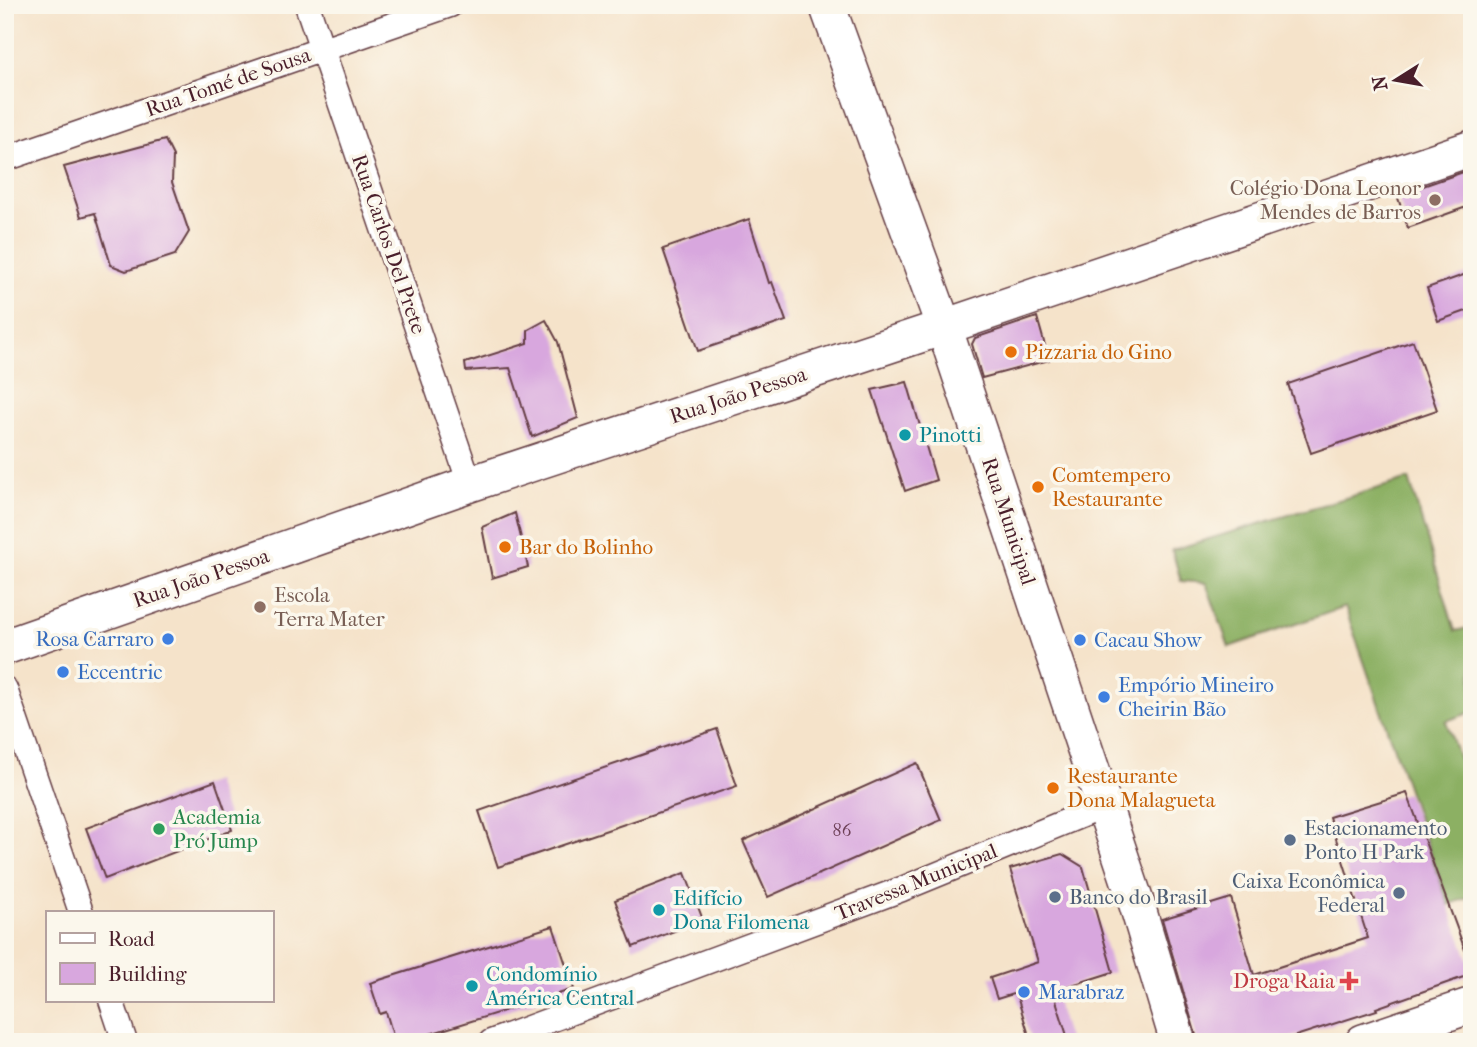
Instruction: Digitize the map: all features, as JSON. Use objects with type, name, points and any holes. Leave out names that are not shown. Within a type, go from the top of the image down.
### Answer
[{"type":"street","name":"Rua Carlos Del Prete","points":[[307,5],[470,484]]},
{"type":"street","name":"Rua Tomé de Sousa","points":[[5,159],[450,5]]},
{"type":"street","name":"Rua Municipal","points":[[827,5],[944,327],[1104,806],[1178,1042]]},
{"type":"street","name":"Rua João Pessoa","points":[[5,647],[470,484],[1472,148]]},
{"type":"street","points":[[5,689],[81,911]]},
{"type":"street","name":"Travessa Municipal","points":[[491,1042],[902,889],[1104,806]]},
{"type":"street","points":[[112,1002],[125,1042]]},
{"type":"street","points":[[1363,1042],[1472,1005]]},
{"type":"green space","points":[[1409,479],[1455,631],[1472,627],[1472,712],[1446,721],[1472,796],[1472,896],[1448,905],[1345,607],[1229,647],[1206,583],[1181,581],[1172,550]]},
{"type":"building","points":[[165,140],[173,156],[172,182],[189,232],[175,255],[126,271],[111,265],[95,213],[81,217],[64,167]]},
{"type":"building","name":"Colégio Dona Leonor Mendes de Barros","points":[[1472,169],[1472,205],[1408,228],[1397,195]]},
{"type":"building","points":[[749,219],[769,283],[772,282],[786,321],[698,351],[663,249]]},
{"type":"building","name":"Colégio Dona Leonor Mendes de Barros","points":[[1472,272],[1472,309],[1438,321],[1427,288]]},
{"type":"building","name":"Pizzaria do Gino","points":[[1037,317],[1049,360],[982,378],[972,344],[975,338]]},
{"type":"building","points":[[546,320],[558,342],[578,418],[532,437],[510,368],[466,371],[465,363],[528,343],[528,330]]},
{"type":"building","points":[[1413,341],[1437,410],[1311,453],[1288,384]]},
{"type":"building","name":"Pinotti","points":[[907,382],[936,480],[905,491],[872,390]]},
{"type":"building","name":"Bar do Bolinho","points":[[515,513],[528,567],[492,578],[482,527]]},
{"type":"building","points":[[717,729],[737,786],[498,867],[479,811]]},
{"type":"building","points":[[917,763],[941,820],[768,897],[743,841]]},
{"type":"building","name":"Academia Pró Jump","points":[[215,781],[232,830],[105,879],[86,828]]},
{"type":"building","points":[[1407,793],[1472,974],[1376,1008],[1377,1010],[1277,1042],[1198,1042],[1162,919],[1231,898],[1254,975],[1368,938],[1329,817]]},
{"type":"building","points":[[1062,854],[1083,867],[1113,972],[1053,991],[1069,1042],[1031,1042],[1016,993],[997,999],[990,978],[1038,962],[1010,869]]},
{"type":"building","name":"Edifício Dona Filomena","points":[[685,873],[703,920],[633,947],[615,900]]},
{"type":"building","name":"Condomínio América Central","points":[[553,926],[574,989],[404,1042],[395,1042],[386,1012],[380,1014],[370,983]]},
{"type":"place","name":"Colégio Dona Leonor Mendes de Barros","points":[[1435,200]]},
{"type":"place","name":"Pizzaria do Gino","points":[[1011,352]]},
{"type":"place","name":"Pinotti","points":[[905,435]]},
{"type":"place","name":"Comtempero Restaurante","points":[[1038,487]]},
{"type":"place","name":"Bar do Bolinho","points":[[505,547]]},
{"type":"place","name":"Escola Terra Mater","points":[[260,607]]},
{"type":"place","name":"Rosa Carraro","points":[[168,639]]},
{"type":"place","name":"Cacau Show","points":[[1080,640]]},
{"type":"place","name":"Eccentric","points":[[63,672]]},
{"type":"place","name":"Empório Mineiro Cheirin Bão","points":[[1104,697]]},
{"type":"place","name":"Restaurante Dona Malagueta","points":[[1053,788]]},
{"type":"place","name":"Academia Pró Jump","points":[[159,829]]},
{"type":"place","name":"Estacionamento Ponto H Park","points":[[1290,840]]},
{"type":"place","name":"Caixa Econômica Federal","points":[[1399,893]]},
{"type":"place","name":"Banco do Brasil","points":[[1055,897]]},
{"type":"place","name":"Edifício Dona Filomena","points":[[659,910]]},
{"type":"place","name":"Droga Raia","points":[[1349,981]]},
{"type":"place","name":"Condomínio América Central","points":[[472,986]]},
{"type":"place","name":"Marabraz","points":[[1024,992]]}]
